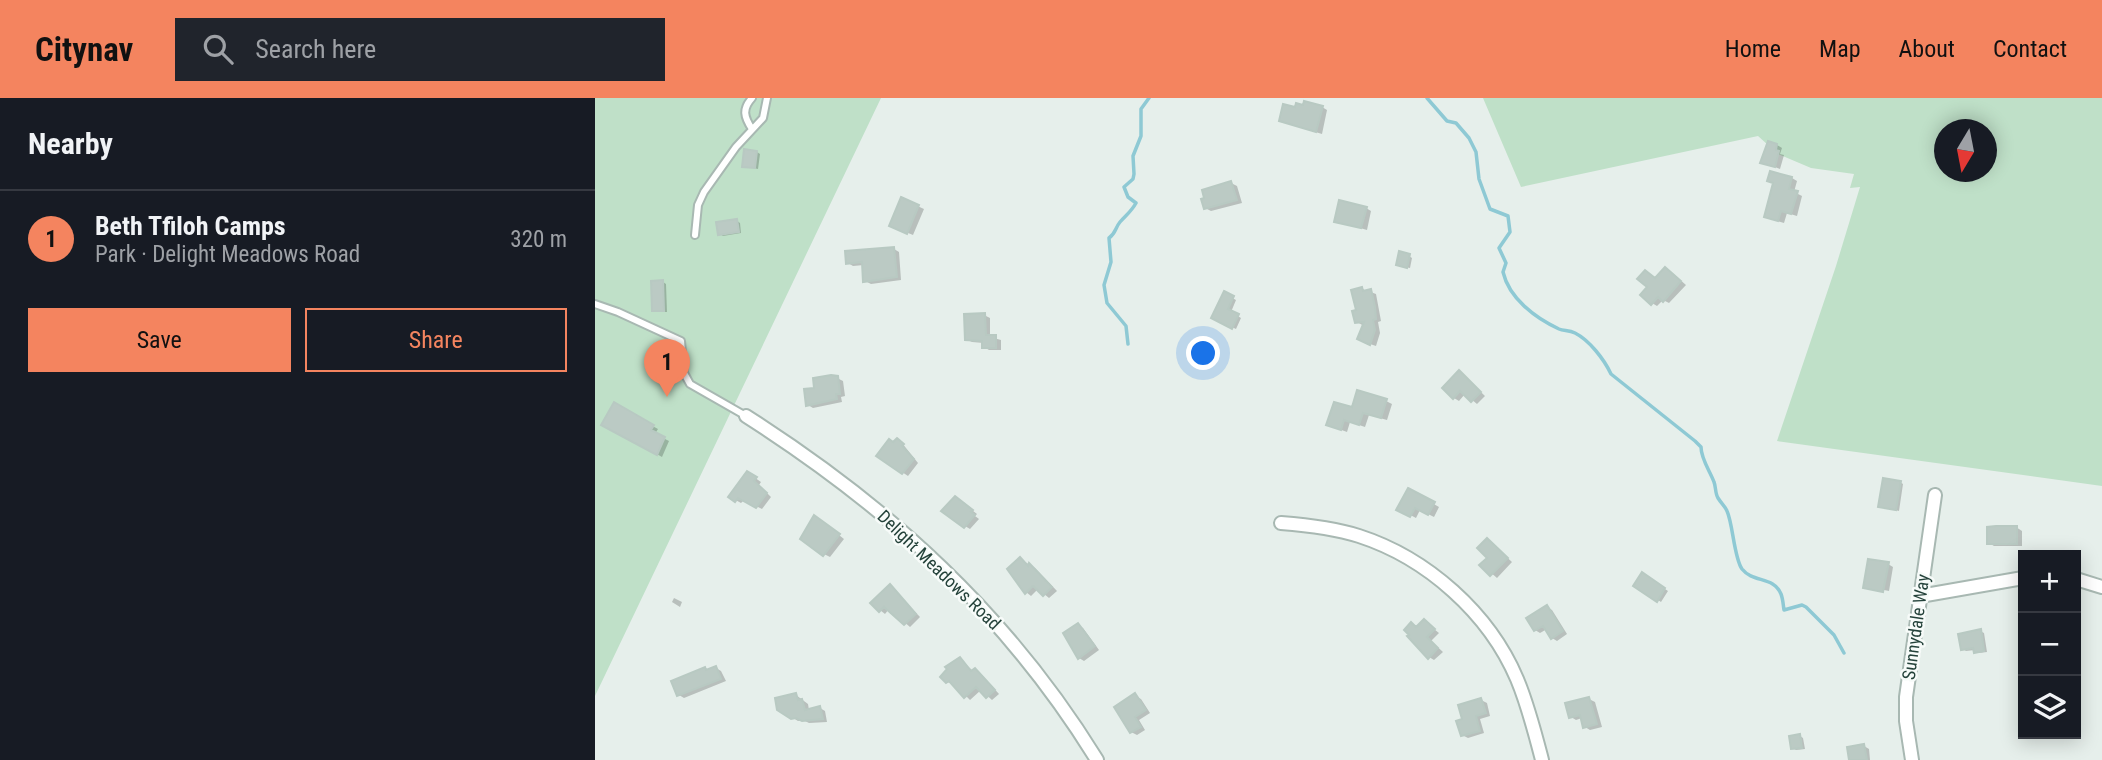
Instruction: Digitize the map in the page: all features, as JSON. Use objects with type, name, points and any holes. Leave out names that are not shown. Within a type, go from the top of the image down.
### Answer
[{"type":"street","name":"Delight Meadows Road","points":[[746,416],[827,470],[917,542],[1010,639],[1051,691],[1097,760]]},
{"type":"street","name":"Sunnydale Way","points":[[1912,760],[1906,721],[1906,697],[1935,495]]},
{"type":"street","points":[[1281,523],[1314,525],[1362,537],[1412,561],[1456,594],[1484,624],[1516,677],[1542,760]]},
{"type":"street","points":[[1920,596],[2018,579]]},
{"type":"street","points":[[2081,581],[2102,587]]},
{"type":"lane","points":[[752,98],[745,107],[744,114],[752,129]]},
{"type":"lane","points":[[695,235],[698,205],[704,192],[712,178],[763,118],[767,98]]},
{"type":"lane","points":[[595,304],[629,316],[681,341],[684,373],[690,384],[746,416]]},
{"type":"green space","points":[[595,98],[881,98],[595,696]]},
{"type":"green space","points":[[1483,98],[2102,98],[2102,486],[1777,441],[1860,187],[1850,188],[1854,174],[1811,168],[1778,154],[1758,136],[1521,187]]},
{"type":"building","points":[[1304,101],[1323,106],[1316,132],[1279,121],[1283,104],[1295,107],[1296,103],[1303,105]]},
{"type":"building","points":[[1768,141],[1777,144],[1776,150],[1779,151],[1775,167],[1760,163]]},
{"type":"building","points":[[744,149],[757,151],[755,168],[742,167]]},
{"type":"building","points":[[1770,171],[1792,177],[1789,189],[1798,191],[1791,214],[1781,211],[1778,221],[1764,217],[1773,183],[1767,181]]},
{"type":"building","points":[[1231,181],[1237,200],[1204,209],[1202,190]]},
{"type":"building","points":[[901,197],[919,205],[907,234],[889,226]]},
{"type":"building","points":[[1339,200],[1367,207],[1361,228],[1334,222]]},
{"type":"building","points":[[737,219],[739,232],[718,235],[716,222]]},
{"type":"building","points":[[894,247],[897,277],[863,282],[862,262],[846,264],[845,251]]},
{"type":"building","points":[[1399,251],[1410,254],[1407,268],[1396,265]]},
{"type":"building","points":[[1665,267],[1681,281],[1663,302],[1658,297],[1651,305],[1640,295],[1647,287],[1637,279],[1645,270],[1655,278]]},
{"type":"building","points":[[663,280],[664,311],[652,311],[651,281]]},
{"type":"building","points":[[1362,287],[1363,291],[1371,289],[1375,307],[1375,330],[1370,345],[1357,339],[1364,322],[1355,323],[1352,311],[1356,310],[1351,290]]},
{"type":"building","points":[[1224,291],[1234,296],[1228,309],[1239,314],[1232,329],[1211,318]]},
{"type":"building","points":[[985,313],[986,335],[996,335],[996,348],[982,348],[982,341],[965,340],[964,314]]},
{"type":"building","points":[[1459,370],[1481,392],[1471,402],[1460,391],[1453,399],[1442,388]]},
{"type":"building","points":[[838,376],[840,394],[836,394],[837,399],[806,406],[804,389],[814,388],[813,378]]},
{"type":"building","points":[[1357,390],[1387,399],[1381,418],[1363,413],[1359,425],[1344,420],[1341,430],[1326,425],[1334,402],[1352,407]]},
{"type":"building","points":[[614,402],[654,425],[651,430],[665,437],[657,455],[601,425]]},
{"type":"building","points":[[897,438],[914,459],[902,474],[876,456],[889,439],[893,442]]},
{"type":"building","points":[[747,471],[757,477],[754,481],[767,493],[756,508],[738,498],[735,502],[728,497]]},
{"type":"building","points":[[1883,478],[1901,481],[1896,510],[1878,507]]},
{"type":"building","points":[[1408,488],[1435,502],[1428,515],[1415,508],[1410,517],[1396,510]]},
{"type":"building","points":[[955,496],[973,510],[971,512],[975,515],[964,528],[941,511]]},
{"type":"building","points":[[814,515],[840,534],[823,556],[800,539]]},
{"type":"building","points":[[2017,526],[2017,544],[1987,544],[1987,527]]},
{"type":"building","points":[[1487,538],[1508,558],[1490,576],[1479,565],[1487,558],[1477,548]]},
{"type":"building","points":[[1020,557],[1052,587],[1043,596],[1033,586],[1025,594],[1007,569]]},
{"type":"building","points":[[1868,559],[1889,562],[1883,592],[1863,588]]},
{"type":"building","points":[[1642,572],[1665,588],[1657,602],[1633,586]]},
{"type":"building","points":[[890,584],[916,614],[904,625],[884,607],[879,612],[870,603]]},
{"type":"building","points":[[1547,605],[1563,631],[1551,639],[1543,626],[1534,631],[1526,618]]},
{"type":"building","points":[[1424,619],[1435,629],[1427,637],[1438,648],[1428,659],[1404,630],[1411,622],[1416,627]]},
{"type":"building","points":[[1078,623],[1095,646],[1078,659],[1063,633]]},
{"type":"building","points":[[1981,629],[1984,651],[1974,653],[1973,648],[1961,650],[1958,634]]},
{"type":"building","points":[[960,657],[971,671],[975,668],[995,690],[986,698],[976,687],[964,698],[949,681],[946,683],[940,677],[947,669],[945,667]]},
{"type":"building","points":[[716,666],[721,679],[677,696],[671,681],[705,667],[706,670]]},
{"type":"building","points":[[796,693],[798,700],[802,699],[805,710],[820,706],[823,719],[791,719],[777,710],[775,698]]},
{"type":"building","points":[[1135,693],[1146,710],[1135,717],[1141,727],[1130,733],[1114,707]]},
{"type":"building","points":[[1589,697],[1597,724],[1583,728],[1580,715],[1569,718],[1565,703]]},
{"type":"building","points":[[1481,698],[1486,713],[1476,716],[1480,731],[1461,736],[1456,721],[1462,719],[1458,705]]},
{"type":"building","points":[[1800,734],[1802,748],[1791,749],[1789,736]]},
{"type":"building","points":[[1864,744],[1867,760],[1849,760],[1847,747]]},
{"type":"waterway","points":[[1128,344],[1126,326],[1107,303],[1104,285],[1111,262],[1109,238],[1136,203],[1128,197],[1124,187],[1133,179],[1133,156],[1141,136],[1141,109],[1149,98]]},
{"type":"waterway","points":[[1427,98],[1447,121],[1456,123],[1469,138],[1476,152],[1479,179],[1490,209],[1508,216],[1510,232],[1499,248],[1506,263],[1503,272],[1506,281],[1517,299],[1541,319],[1586,340],[1611,374],[1701,447],[1717,496],[1729,517],[1742,569],[1778,588],[1784,610],[1802,605],[1806,607],[1834,635],[1844,653]]},
{"type":"place","name":"Beth Tfiloh Camps","points":[[667,397]]}]
